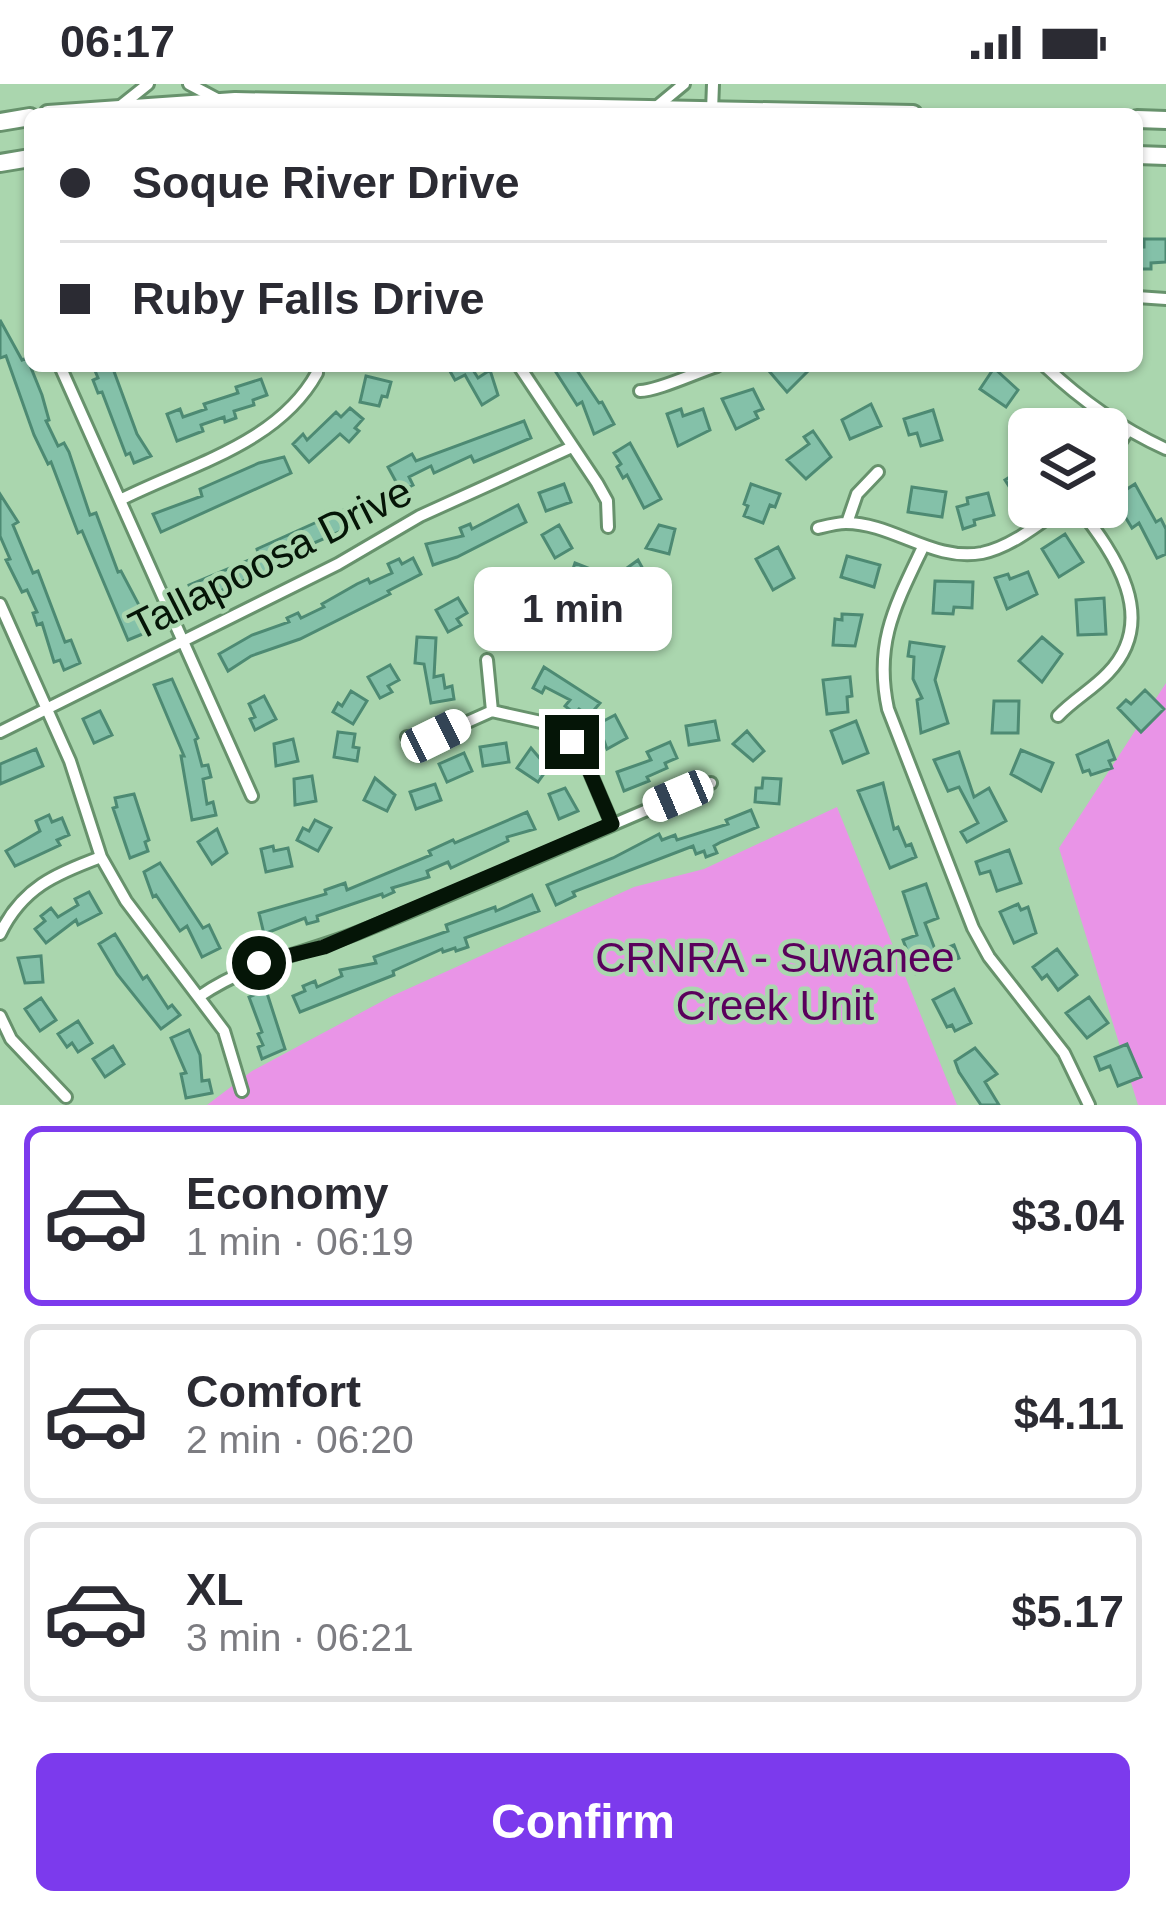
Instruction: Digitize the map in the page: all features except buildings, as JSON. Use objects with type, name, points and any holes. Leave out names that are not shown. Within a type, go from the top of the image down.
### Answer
[{"type":"highway","points":[[131,108],[221,101],[655,108]]},
{"type":"street","points":[[119,108],[148,84]]},
{"type":"street","points":[[190,84],[221,101]]},
{"type":"street","points":[[655,108],[684,84]]},
{"type":"street","points":[[62,372],[252,796]]},
{"type":"street","points":[[523,372],[607,501],[608,527]]},
{"type":"street","points":[[640,392],[697,372]]},
{"type":"street","points":[[1051,372],[1094,408]]},
{"type":"street","points":[[121,500],[262,433],[304,397],[317,373]]},
{"type":"street","points":[[1128,432],[1166,449]]},
{"type":"street","name":"Tallapoosa Drive","points":[[0,732],[338,563],[420,516],[572,447]]},
{"type":"street","points":[[847,523],[857,494],[878,472]]},
{"type":"street","points":[[818,528],[847,523],[959,554],[982,553],[1031,528]]},
{"type":"street","points":[[1058,716],[1107,674],[1123,652],[1130,630],[1127,580],[1092,528]]},
{"type":"street","points":[[923,547],[889,619],[882,650],[881,679],[888,710],[973,928],[989,957],[1064,1053],[1089,1105]]},
{"type":"street","points":[[0,604],[70,761],[100,857],[125,901],[224,1031],[242,1091]]},
{"type":"street","points":[[487,660],[492,711]]},
{"type":"street","points":[[407,737],[436,736],[492,711],[541,722],[572,742],[583,756],[612,824]]},
{"type":"street","points":[[200,996],[259,963],[324,947],[711,783]]},
{"type":"street","points":[[0,934],[13,908],[30,890],[100,857]]},
{"type":"street","points":[[0,1016],[11,1039],[67,1097]]},
{"type":"green space","points":[[1166,683],[1166,1105],[1138,1105],[1059,848]]},
{"type":"green space","name":"CRNRA - Suwanee Creek Unit","points":[[837,807],[957,1105],[207,1105],[252,1071],[392,996],[634,887],[704,869]]},
{"type":"route","points":[[259,963],[324,947],[612,824],[594,778],[572,742]]}]
